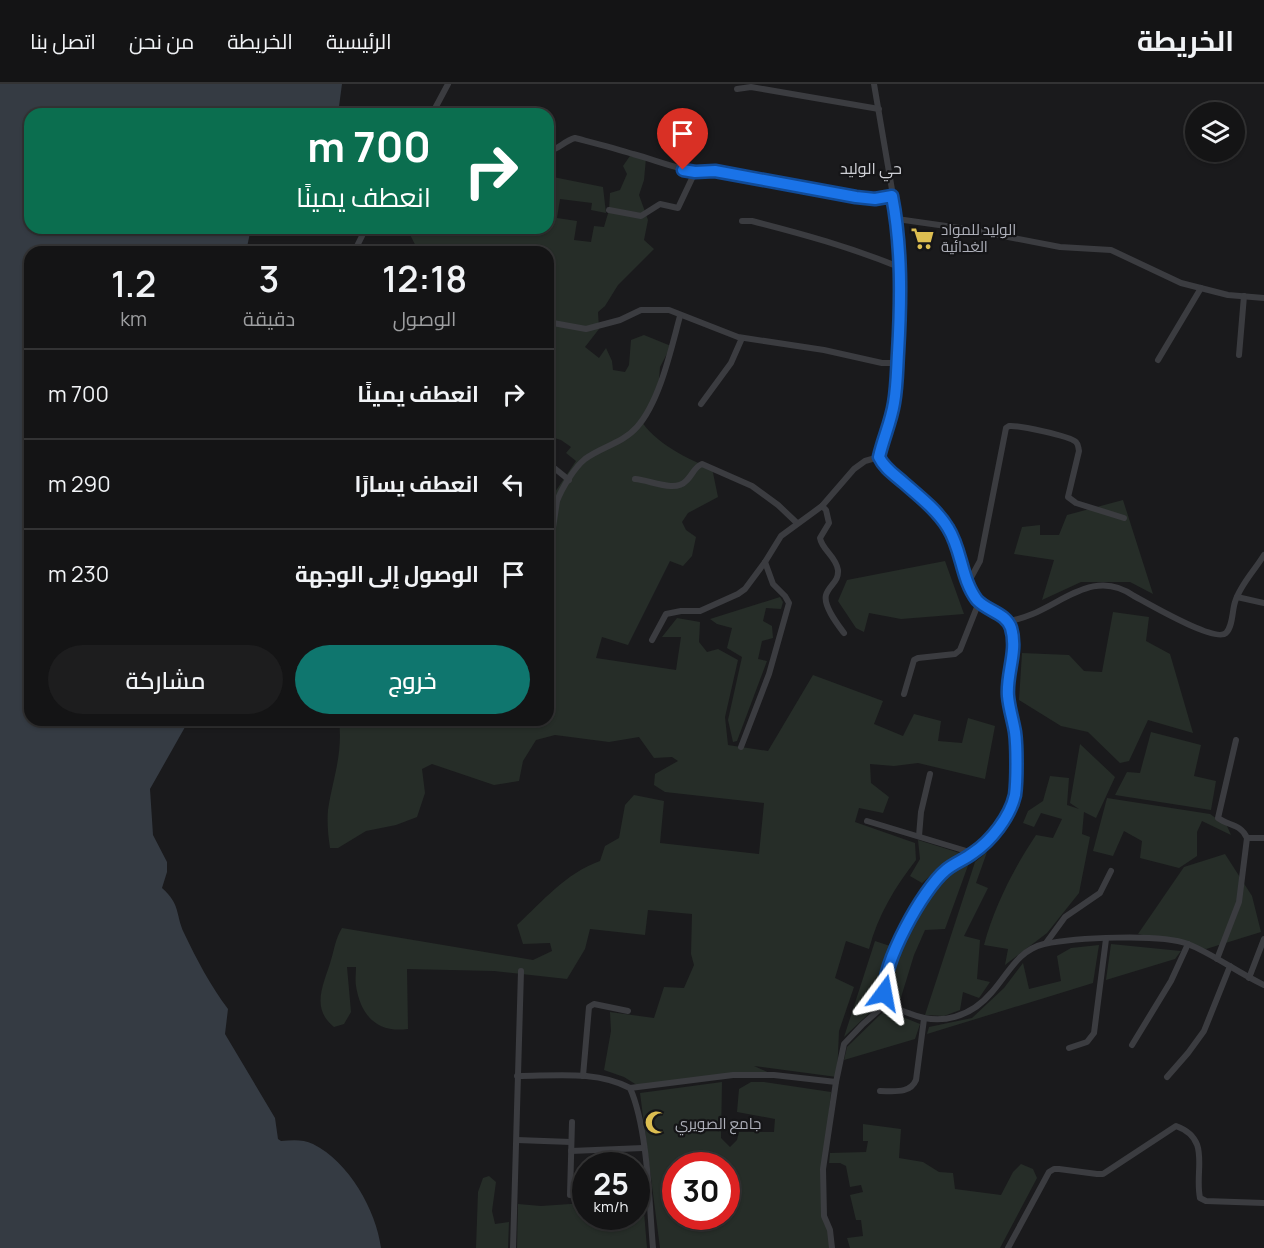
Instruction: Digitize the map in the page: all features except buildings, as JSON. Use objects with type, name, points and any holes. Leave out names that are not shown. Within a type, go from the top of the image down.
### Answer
[{"type":"street","points":[[435,108],[448,84]]},
{"type":"street","points":[[874,84],[897,219],[900,319],[897,384],[892,418],[879,457]]},
{"type":"street","points":[[737,89],[751,87],[879,109]]},
{"type":"street","points":[[554,150],[566,141],[575,138],[695,172],[715,171],[856,197],[875,199],[892,196]]},
{"type":"street","points":[[609,210],[641,216],[660,204],[678,207],[695,172]]},
{"type":"street","points":[[897,219],[967,228],[1060,247],[1111,250],[1181,283],[1264,298]]},
{"type":"street","points":[[742,221],[752,220],[815,237],[852,248],[899,267]]},
{"type":"street","points":[[1158,360],[1201,288]]},
{"type":"street","points":[[1239,355],[1244,296]]},
{"type":"street","points":[[554,322],[586,329],[620,320],[641,310],[669,310],[742,338],[824,350],[882,363],[897,363]]},
{"type":"street","points":[[554,521],[557,501],[585,459],[625,437],[638,426],[658,392],[680,316]]},
{"type":"street","points":[[701,404],[731,363],[742,338]]},
{"type":"street","points":[[968,584],[980,561],[1006,428],[1009,426],[1074,440],[1078,451],[1068,497],[1076,503],[1124,518]]},
{"type":"street","points":[[652,640],[666,614],[700,611],[745,589],[765,562],[780,536],[822,506],[854,469],[872,458],[879,457]]},
{"type":"street","points":[[879,457],[887,469],[938,515],[949,529],[968,584],[979,602],[1007,621],[1013,636],[1008,689],[1015,733],[1015,794],[1008,812],[1002,823],[973,853],[945,870],[914,909],[884,985],[888,1002],[893,1007],[924,1019],[947,1020],[969,1011],[992,993],[1016,960],[1026,952],[1046,944],[1106,939],[1158,939],[1188,944],[1264,985]]},
{"type":"street","points":[[635,479],[675,487],[683,485],[697,466],[702,464],[752,486],[778,505],[797,523]]},
{"type":"street","points":[[554,468],[569,480]]},
{"type":"street","points":[[822,506],[826,510],[829,523],[820,542],[830,553],[838,568],[837,580],[826,594],[826,603],[844,633]]},
{"type":"street","points":[[1007,621],[1034,615],[1074,592],[1103,585],[1124,590],[1202,631],[1220,636],[1226,633],[1230,626],[1237,597],[1264,555]]},
{"type":"street","points":[[741,747],[769,674],[789,603],[773,584],[765,562]]},
{"type":"street","points":[[1237,597],[1264,603]]},
{"type":"street","points":[[904,694],[915,660],[955,654],[960,650],[979,602]]},
{"type":"street","points":[[1217,959],[1239,902],[1247,838],[1244,831],[1236,825],[1218,818],[1236,740]]},
{"type":"street","points":[[918,836],[930,774]]},
{"type":"street","points":[[867,821],[973,853]]},
{"type":"street","points":[[1247,838],[1264,838]]},
{"type":"street","points":[[1046,944],[1065,917],[1100,892],[1111,871]]},
{"type":"street","points":[[1069,1048],[1087,1042],[1094,1033],[1106,939]]},
{"type":"street","points":[[1249,978],[1264,939]]},
{"type":"street","points":[[1132,1045],[1171,981],[1188,944]]},
{"type":"street","points":[[1167,1077],[1204,1031],[1230,966]]},
{"type":"street","points":[[513,1248],[521,971]]},
{"type":"street","points":[[832,1248],[830,1230],[824,1216],[823,1169],[844,1044],[888,1002]]},
{"type":"street","points":[[584,1076],[589,1007],[594,1004],[628,1011]]},
{"type":"street","points":[[880,1091],[900,1091],[914,1086],[924,1019]]},
{"type":"street","points":[[517,1076],[584,1076],[615,1080],[630,1088],[733,1075],[774,1075],[836,1082]]},
{"type":"street","points":[[630,1088],[643,1148],[653,1248]]},
{"type":"street","points":[[570,1195],[572,1122]]},
{"type":"street","points":[[1008,1248],[1048,1172],[1059,1169],[1103,1174],[1176,1126],[1193,1137],[1199,1145],[1200,1198],[1206,1201],[1264,1203]]},
{"type":"street","points":[[516,1140],[572,1142]]},
{"type":"street","points":[[571,1151],[643,1148]]},
{"type":"shaded area","points":[[0,84],[342,84],[339,108],[24,108],[24,234],[250,234],[247,246],[24,246],[24,726],[186,726],[150,789],[153,835],[167,862],[167,872],[162,888],[172,899],[181,926],[194,953],[228,1009],[225,1034],[275,1118],[278,1139],[309,1142],[338,1162],[359,1188],[367,1203],[381,1248],[0,1248]]},
{"type":"shaded area","points":[[632,153],[646,158],[644,180],[639,195],[648,220],[644,240],[654,249],[618,285],[605,306],[598,312],[599,329],[585,347],[599,358],[606,348],[613,370],[625,372],[629,365],[631,340],[644,335],[671,346],[660,367],[658,392],[641,420],[653,435],[672,449],[693,461],[712,468],[718,497],[688,513],[682,522],[686,530],[696,537],[692,556],[683,566],[670,561],[628,645],[602,637],[596,658],[676,670],[681,637],[662,637],[677,618],[700,622],[699,642],[707,652],[718,649],[738,660],[725,717],[728,745],[768,751],[813,675],[883,701],[874,724],[903,736],[914,714],[941,721],[938,741],[962,743],[968,718],[995,726],[985,779],[918,763],[894,766],[870,764],[871,783],[889,797],[883,813],[859,808],[855,822],[915,843],[916,860],[888,902],[869,949],[846,941],[835,978],[854,987],[839,1031],[837,1077],[754,1066],[774,1075],[733,1075],[640,1087],[624,1077],[604,1070],[611,1031],[610,1012],[654,1018],[664,987],[684,988],[694,965],[691,954],[692,914],[648,910],[645,935],[590,929],[585,949],[567,979],[494,971],[407,969],[408,1029],[388,1028],[373,1021],[367,1014],[358,997],[356,967],[347,967],[351,1012],[344,1024],[334,1027],[322,1012],[321,995],[336,940],[342,928],[533,960],[552,951],[550,943],[523,944],[517,925],[566,880],[600,861],[605,846],[619,838],[625,805],[634,795],[664,801],[660,843],[759,854],[764,803],[665,792],[654,785],[655,774],[678,761],[672,757],[654,758],[639,737],[609,742],[555,735],[536,740],[523,761],[519,781],[494,785],[432,764],[422,769],[425,793],[417,817],[396,825],[366,831],[338,848],[330,848],[328,810],[339,755],[339,726],[554,726],[554,494],[576,461],[566,453],[571,447],[554,438],[554,246],[416,246],[410,234],[554,234],[554,177],[603,187],[606,213],[591,210],[592,203],[560,199],[557,218],[577,221],[574,240],[591,242],[594,226],[604,227],[609,210],[610,193],[620,190],[627,174],[623,166]]},
{"type":"shaded area","points":[[1123,500],[1153,594],[1130,582],[1081,582],[1042,600],[1054,560],[1014,554],[1022,527],[1040,525],[1040,535],[1059,535],[1067,515]]},
{"type":"shaded area","points":[[945,561],[964,614],[901,619],[869,613],[864,632],[856,628],[838,601],[847,580]]},
{"type":"shaded area","points":[[780,597],[783,602],[781,609],[766,608],[763,621],[772,626],[773,638],[762,641],[758,659],[767,661],[737,741],[733,742],[728,720],[742,657],[727,648],[732,628],[717,624],[710,619]]},
{"type":"shaded area","points":[[1113,612],[1149,617],[1146,641],[1170,654],[1193,733],[1148,720],[1129,761],[1120,763],[1088,732],[1061,726],[1019,700],[1022,653],[1069,655],[1084,671],[1102,672]]},
{"type":"shaded area","points":[[1151,732],[1201,745],[1194,776],[1216,781],[1211,810],[1115,795],[1127,772],[1140,773]]},
{"type":"shaded area","points":[[1080,744],[1115,777],[1096,818],[1084,812],[1082,834],[1090,837],[1079,893],[1047,933],[1005,965],[1008,949],[984,945],[993,916],[1013,874],[1036,835],[1053,838],[1062,819],[1041,813],[1034,827],[1023,823],[1028,811],[1043,801],[1050,776],[1069,778],[1067,805],[1079,809],[1070,803]]},
{"type":"shaded area","points":[[1107,798],[1210,814],[1227,826],[1231,835],[1202,821],[1197,832],[1197,856],[1179,868],[1140,858],[1142,841],[1124,831],[1113,856],[1093,851]]},
{"type":"shaded area","points":[[918,840],[963,854],[949,860],[922,883],[910,876],[920,859]]},
{"type":"shaded area","points":[[987,852],[976,883],[988,888],[964,936],[980,940],[977,979],[990,982],[979,998],[963,992],[960,1010],[944,1016],[925,1015],[975,862]]},
{"type":"shaded area","points":[[1225,854],[1252,896],[1261,932],[1206,949],[1138,934],[1184,867]]},
{"type":"shaded area","points":[[970,860],[945,929],[925,930],[914,955],[899,1004],[889,997],[888,985],[915,917],[937,883]]},
{"type":"shaded area","points":[[875,941],[890,946],[881,972],[880,1003],[844,1037]]},
{"type":"shaded area","points":[[1111,944],[1181,951],[1175,959],[1106,980]]},
{"type":"shaded area","points":[[1099,945],[1093,983],[927,1034],[929,1027],[972,1018],[1004,988],[1023,963],[1029,989],[1061,981],[1057,956],[1071,948]]},
{"type":"shaded area","points":[[885,1010],[920,1024],[915,1039],[844,1060],[847,1047]]},
{"type":"shaded area","points":[[722,1082],[721,1138],[730,1147],[737,1140],[739,1132],[774,1132],[775,1119],[737,1112],[739,1089],[751,1082],[831,1092],[823,1169],[823,1206],[832,1248],[660,1248],[650,1170],[650,1152],[648,1152],[640,1093]]},
{"type":"shaded area","points":[[863,1124],[901,1129],[899,1158],[923,1162],[939,1172],[953,1173],[955,1189],[1001,1195],[1013,1172],[1021,1164],[1033,1169],[1037,1178],[1000,1248],[850,1248],[847,1238],[863,1236],[861,1220],[856,1220],[850,1195],[863,1192],[861,1185],[850,1187],[846,1166],[840,1163],[829,1163],[830,1153],[866,1152],[868,1141],[863,1141]]},
{"type":"shaded area","points":[[489,1176],[496,1182],[492,1211],[495,1224],[509,1222],[508,1248],[476,1248],[478,1192],[483,1178]]},
{"type":"shaded area","points":[[518,1204],[541,1206],[572,1204],[572,1230],[646,1230],[647,1248],[517,1248]]},
{"type":"place","name":"الوليد للمواد الغدائية","points":[[923,238]]},
{"type":"place","name":"جامع الصويري","points":[[657,1123]]},
{"type":"district","name":"حي الوليد","points":[[871,168]]},
{"type":"route","points":[[683,170],[715,171],[856,197],[875,199],[892,196],[897,219],[899,267],[900,319],[897,384],[892,418],[879,457],[887,469],[938,515],[949,529],[973,593],[979,602],[1000,615],[1011,627],[1013,652],[1008,689],[1016,756],[1015,794],[1012,803],[1002,823],[991,837],[980,848],[945,870],[919,901],[905,928],[888,971],[884,993]]}]
